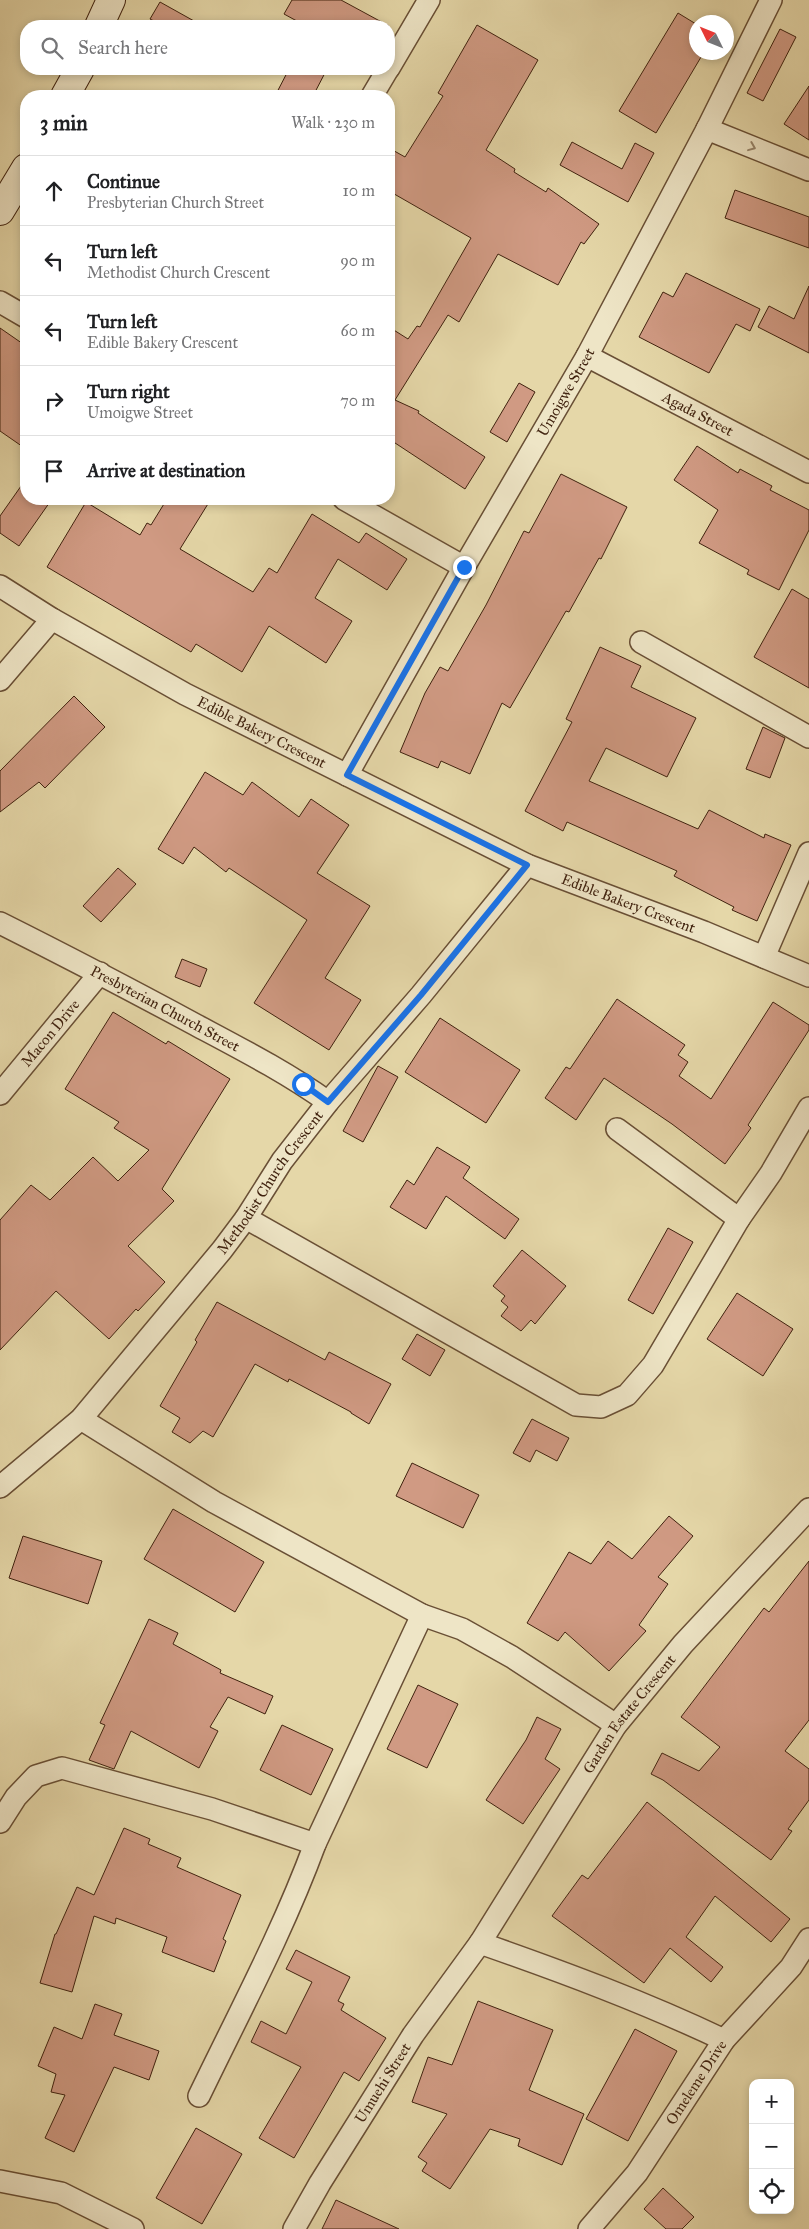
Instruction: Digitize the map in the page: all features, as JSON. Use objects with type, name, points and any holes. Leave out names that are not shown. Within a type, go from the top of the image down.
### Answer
[{"type":"main road","points":[[102,20],[111,0]]},
{"type":"main road","points":[[68,90],[77,75]]},
{"type":"main road","points":[[0,211],[20,178]]},
{"type":"street","points":[[395,58],[429,0]]},
{"type":"street","name":"Umoigwe Street","points":[[347,775],[464,567],[587,356],[707,129],[771,0]]},
{"type":"street","points":[[376,90],[385,75]]},
{"type":"street","points":[[707,129],[809,170]]},
{"type":"street","points":[[0,302],[20,314]]},
{"type":"street","name":"Agada Street","points":[[587,356],[809,472]]},
{"type":"street","points":[[355,505],[464,567]]},
{"type":"street","name":"Edible Bakery Crescent","points":[[0,586],[52,619],[186,694],[527,865],[764,956],[809,976]]},
{"type":"street","points":[[0,680],[52,619]]},
{"type":"street","points":[[641,642],[809,737]]},
{"type":"street","points":[[764,956],[809,853]]},
{"type":"street","name":"Methodist Church Crescent","points":[[0,1487],[80,1419],[222,1250],[246,1218],[282,1161],[328,1102],[421,995],[527,865]]},
{"type":"street","name":"Presbyterian Church Street","points":[[0,923],[243,1048],[303,1084],[328,1102]]},
{"type":"street","name":"Macon Drive","points":[[0,1094],[100,973]]},
{"type":"street","points":[[246,1218],[576,1404],[600,1407],[627,1395],[653,1365],[739,1219],[771,1173],[809,1108]]},
{"type":"street","points":[[617,1129],[739,1219]]},
{"type":"street","points":[[80,1419],[214,1502],[422,1614],[462,1630],[512,1657],[616,1724]]},
{"type":"street","name":"Garden Estate Crescent","points":[[480,1943],[616,1724],[683,1644],[809,1509]]},
{"type":"street","points":[[199,2096],[265,1961],[301,1883],[315,1844],[422,1614]]},
{"type":"street","points":[[0,1822],[16,1797],[36,1776],[62,1768],[212,1809],[315,1844]]},
{"type":"street","name":"Omeleme Drive","points":[[589,2229],[637,2173],[724,2040],[791,1967],[809,1939]]},
{"type":"street","points":[[480,1943],[597,1985],[666,2013],[724,2040]]},
{"type":"street","name":"Umuehi Street","points":[[294,2229],[320,2183],[413,2034],[480,1943]]},
{"type":"street","points":[[0,2181],[61,2193],[134,2229]]},
{"type":"building","points":[[292,0],[341,0],[378,20],[295,20],[284,14]]},
{"type":"building","points":[[160,2],[192,20],[152,20],[150,19]]},
{"type":"building","points":[[678,13],[689,20],[689,60],[699,60],[656,133],[619,111]]},
{"type":"building","points":[[477,25],[538,60],[486,150],[515,169],[514,172],[546,192],[548,188],[599,224],[584,244],[581,242],[558,285],[498,254],[459,322],[448,315],[395,400],[395,331],[408,339],[417,326],[420,327],[471,238],[395,194],[395,151],[405,157],[443,96],[438,93]]},
{"type":"building","points":[[780,29],[796,37],[763,101],[747,93]]},
{"type":"building","points":[[286,75],[324,75],[316,90],[278,90]]},
{"type":"building","points":[[809,86],[809,140],[784,124]]},
{"type":"building","points":[[572,142],[622,169],[635,143],[654,153],[628,202],[560,165]]},
{"type":"building","points":[[735,190],[809,217],[809,248],[725,218]]},
{"type":"building","points":[[686,273],[760,309],[750,331],[736,324],[709,373],[639,337],[663,292],[673,297]]},
{"type":"building","points":[[809,286],[809,353],[758,327],[769,306],[794,319]]},
{"type":"building","points":[[0,328],[20,342],[20,445],[0,431]]},
{"type":"building","points":[[519,383],[535,392],[507,442],[490,432]]},
{"type":"building","points":[[395,400],[419,411],[418,413],[485,457],[465,489],[395,443]]},
{"type":"building","points":[[697,446],[738,473],[740,469],[772,486],[770,490],[809,510],[809,530],[779,590],[747,574],[749,570],[699,543],[718,510],[674,480]]},
{"type":"building","points":[[561,474],[627,507],[601,559],[599,558],[569,612],[566,611],[510,708],[502,703],[470,774],[441,761],[438,768],[400,752],[425,693],[440,667],[448,671],[486,605],[524,531],[529,533]]},
{"type":"building","points":[[20,488],[20,505],[48,505],[19,546],[0,533],[0,516]]},
{"type":"building","points":[[84,505],[91,505],[140,535],[147,523],[151,525],[163,505],[207,505],[180,549],[253,592],[269,568],[277,573],[312,514],[359,543],[366,533],[407,559],[387,590],[338,559],[315,598],[352,621],[326,663],[269,626],[242,672],[196,644],[191,652],[47,567]]},
{"type":"building","points":[[792,589],[809,599],[809,688],[754,657]]},
{"type":"building","points":[[600,647],[641,666],[631,687],[696,718],[667,777],[606,748],[589,781],[698,829],[709,810],[764,838],[765,834],[791,845],[757,921],[732,910],[734,907],[674,876],[677,871],[567,822],[563,831],[525,811],[572,722],[566,719]]},
{"type":"building","points":[[74,696],[105,727],[45,788],[39,782],[0,812],[0,771]]},
{"type":"building","points":[[763,727],[785,738],[770,778],[746,769]]},
{"type":"building","points":[[205,772],[243,795],[252,782],[299,817],[311,799],[349,825],[317,873],[370,906],[325,978],[361,1000],[329,1050],[254,1003],[307,920],[229,868],[226,872],[194,847],[183,864],[158,849]]},
{"type":"building","points":[[118,868],[136,884],[101,922],[83,906]]},
{"type":"building","points":[[182,959],[207,969],[200,987],[175,977]]},
{"type":"building","points":[[617,999],[685,1045],[678,1055],[688,1062],[679,1076],[711,1099],[773,1002],[809,1025],[809,1030],[748,1125],[751,1128],[725,1164],[672,1124],[604,1078],[576,1120],[545,1098],[566,1067],[570,1069]]},
{"type":"building","points":[[113,1012],[166,1044],[168,1041],[230,1079],[162,1189],[174,1201],[128,1246],[165,1282],[138,1311],[136,1309],[109,1339],[56,1291],[0,1350],[0,1220],[31,1185],[50,1200],[93,1157],[118,1181],[149,1150],[114,1128],[119,1122],[65,1089]]},
{"type":"building","points":[[440,1018],[520,1070],[486,1123],[405,1072]]},
{"type":"building","points":[[378,1066],[398,1077],[363,1142],[343,1131]]},
{"type":"building","points":[[437,1147],[470,1167],[463,1178],[519,1219],[505,1239],[446,1196],[426,1229],[390,1207],[407,1180],[414,1185]]},
{"type":"building","points":[[668,1228],[693,1242],[653,1314],[628,1300]]},
{"type":"building","points":[[522,1250],[566,1286],[535,1324],[531,1320],[521,1331],[501,1316],[508,1307],[501,1301],[505,1296],[493,1286]]},
{"type":"building","points":[[737,1293],[793,1329],[763,1376],[707,1339]]},
{"type":"building","points":[[217,1302],[325,1360],[329,1352],[391,1384],[369,1424],[351,1412],[289,1379],[288,1382],[255,1364],[213,1437],[203,1431],[190,1443],[172,1432],[180,1418],[160,1406],[197,1342],[195,1340]]},
{"type":"building","points":[[417,1334],[445,1350],[430,1376],[402,1359]]},
{"type":"building","points":[[532,1419],[569,1438],[557,1461],[536,1450],[530,1462],[513,1453]]},
{"type":"building","points":[[412,1463],[479,1495],[463,1528],[396,1496]]},
{"type":"building","points":[[173,1509],[264,1562],[235,1612],[144,1559]]},
{"type":"building","points":[[669,1516],[693,1536],[658,1577],[668,1584],[639,1625],[646,1631],[609,1671],[565,1632],[558,1641],[527,1623],[569,1552],[591,1564],[608,1541],[632,1559]]},
{"type":"building","points":[[23,1536],[102,1561],[88,1604],[9,1578]]},
{"type":"building","points":[[809,1561],[809,1720],[785,1751],[809,1769],[809,1800],[788,1829],[792,1831],[771,1860],[663,1780],[651,1774],[662,1753],[699,1771],[720,1747],[681,1717],[764,1608],[769,1612]]},
{"type":"building","points":[[149,1619],[178,1633],[173,1644],[221,1670],[220,1673],[273,1696],[265,1714],[228,1697],[210,1727],[218,1731],[199,1768],[131,1731],[114,1769],[89,1760],[105,1725],[100,1723]]},
{"type":"building","points":[[418,1685],[458,1704],[427,1768],[387,1749]]},
{"type":"building","points":[[537,1717],[561,1729],[545,1759],[560,1769],[523,1824],[486,1800],[526,1740]]},
{"type":"building","points":[[282,1725],[333,1749],[311,1795],[260,1770]]},
{"type":"building","points":[[647,1802],[790,1919],[771,1942],[715,1896],[686,1937],[723,1967],[711,1982],[670,1948],[644,1983],[552,1916],[582,1875],[588,1879]]},
{"type":"building","points":[[124,1828],[150,1839],[148,1844],[181,1858],[177,1867],[241,1895],[223,1939],[226,1941],[214,1972],[162,1952],[167,1937],[116,1918],[115,1924],[94,1916],[72,1992],[40,1983],[55,1934],[77,1887],[94,1895]]},
{"type":"building","points":[[296,1950],[350,1977],[338,2001],[344,2004],[341,2010],[386,2038],[359,2081],[344,2072],[294,2158],[259,2138],[301,2067],[251,2042],[261,2021],[286,2034],[312,1982],[286,1969]]},
{"type":"building","points":[[478,2001],[553,2030],[529,2090],[584,2114],[562,2165],[518,2146],[520,2139],[490,2129],[450,2189],[422,2171],[427,2163],[418,2157],[447,2114],[412,2102],[428,2057],[452,2065]]},
{"type":"building","points":[[95,2004],[122,2014],[114,2035],[159,2051],[149,2080],[114,2067],[74,2152],[45,2138],[65,2095],[51,2092],[56,2074],[38,2066],[54,2027],[82,2039]]},
{"type":"building","points":[[635,2029],[677,2051],[628,2141],[586,2119]]},
{"type":"building","points":[[196,2128],[242,2154],[202,2224],[156,2198]]},
{"type":"building","points":[[663,2188],[694,2217],[682,2229],[666,2229],[644,2209]]},
{"type":"building","points":[[336,2200],[399,2229],[322,2229]]},
{"type":"route","points":[[303,1084],[328,1102],[496,906],[527,865],[347,775],[464,567]]}]
